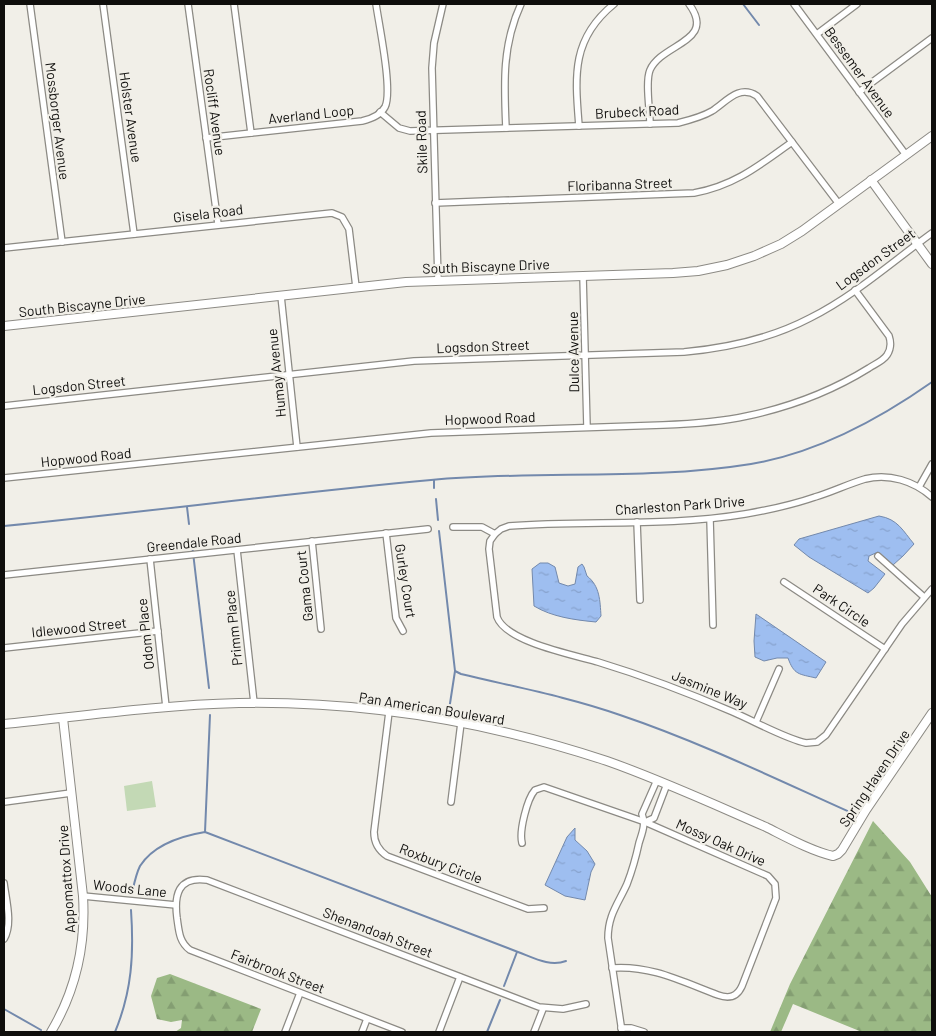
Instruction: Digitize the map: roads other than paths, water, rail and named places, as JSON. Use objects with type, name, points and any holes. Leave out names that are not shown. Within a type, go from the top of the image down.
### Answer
[{"type":"street","name":"Mossborger Avenue","points":[[30,4],[62,242]]},
{"type":"street","name":"Holster Avenue","points":[[103,4],[134,234]]},
{"type":"street","name":"Rocliff Avenue","points":[[188,4],[218,224]]},
{"type":"street","name":"Averland Loop","points":[[234,4],[251,133]]},
{"type":"street","points":[[376,4],[388,89],[387,101],[380,112]]},
{"type":"street","name":"Skile Road","points":[[438,280],[432,55],[443,4]]},
{"type":"street","points":[[506,128],[505,56],[514,21],[521,4]]},
{"type":"street","points":[[579,126],[576,77],[579,54],[592,26],[601,14],[614,4]]},
{"type":"street","points":[[650,124],[649,73],[656,62],[695,31],[698,22],[697,17],[689,4]]},
{"type":"street","name":"Bessemer Avenue","points":[[794,4],[906,155]]},
{"type":"street","points":[[817,34],[857,4]]},
{"type":"street","points":[[859,92],[932,38]]},
{"type":"street","name":"Brubeck Road","points":[[380,112],[399,128],[410,131],[678,123],[712,111],[738,92],[748,91],[757,96],[839,204]]},
{"type":"street","name":"Averland Loop","points":[[206,138],[362,121],[374,118],[380,112]]},
{"type":"street","name":"South Biscayne Drive","points":[[4,326],[438,280],[688,272],[727,266],[781,244],[932,136]]},
{"type":"street","name":"Floribanna Street","points":[[435,204],[694,193],[717,188],[738,179],[792,142]]},
{"type":"street","points":[[871,180],[932,264]]},
{"type":"street","name":"Gisela Road","points":[[4,248],[218,224],[326,213],[337,214],[345,220],[349,229],[356,288]]},
{"type":"street","name":"Logsdon Street","points":[[4,406],[414,362],[684,352],[723,347],[749,342],[798,324],[821,312],[856,290],[932,233]]},
{"type":"street","name":"Dulce Avenue","points":[[583,276],[587,428]]},
{"type":"street","name":"Hopwood Road","points":[[4,478],[431,433],[698,424],[747,417],[800,401],[850,379],[888,354],[891,344],[889,336],[856,290]]},
{"type":"street","name":"Humay Avenue","points":[[281,296],[297,447]]},
{"type":"street","points":[[919,487],[932,464]]},
{"type":"street","name":"Charleston Park Drive","points":[[495,534],[504,527],[509,526],[710,519],[744,514],[788,505],[868,478],[897,478],[919,487],[932,497]]},
{"type":"street","points":[[710,519],[713,625]]},
{"type":"street","points":[[637,522],[640,600]]},
{"type":"street","points":[[453,527],[482,527],[495,534]]},
{"type":"street","points":[[386,533],[428,529]]},
{"type":"street","name":"Greendale Road","points":[[4,575],[386,533]]},
{"type":"street","name":"Gurley Court","points":[[386,533],[395,615],[403,631]]},
{"type":"street","name":"Jasmine Way","points":[[495,534],[490,541],[489,553],[497,617],[505,629],[542,646],[619,668],[670,686],[804,743],[819,741],[826,735],[902,624],[932,589]]},
{"type":"street","name":"Gama Court","points":[[312,541],[321,629]]},
{"type":"street","name":"Primm Place","points":[[237,550],[254,703]]},
{"type":"street","points":[[878,556],[924,597]]},
{"type":"street","name":"Odom Place","points":[[150,559],[166,707]]},
{"type":"street","name":"Park Circle","points":[[784,582],[885,649]]},
{"type":"street","name":"Idlewood Street","points":[[4,648],[158,631]]},
{"type":"street","points":[[756,722],[779,670]]},
{"type":"street","name":"Pan American Boulevard","points":[[4,724],[166,707],[254,703],[340,707],[461,723],[555,745],[609,762],[668,784],[829,856],[835,856]]},
{"type":"street","name":"Roxbury Circle","points":[[389,712],[374,832],[374,840],[379,850],[387,856],[528,909],[544,908]]},
{"type":"street","name":"Spring Haven Drive","points":[[835,856],[842,850],[866,810],[932,713]]},
{"type":"street","name":"Appomattox Drive","points":[[51,1032],[68,1000],[80,962],[84,932],[83,896],[63,718]]},
{"type":"street","points":[[451,802],[461,723]]},
{"type":"street","points":[[644,1032],[631,1028],[622,1030],[608,938],[611,916],[628,882],[645,822],[642,814],[657,780]]},
{"type":"street","points":[[522,843],[520,831],[528,800],[535,790],[541,787],[645,822],[654,818],[668,784]]},
{"type":"street","points":[[4,802],[71,793]]},
{"type":"street","name":"Mossy Oak Drive","points":[[612,968],[631,966],[648,969],[718,995],[733,996],[740,989],[776,898],[776,884],[768,876],[645,822]]},
{"type":"street","name":"Shenandoah Street","points":[[176,905],[178,893],[185,883],[195,879],[206,880],[543,1009],[563,1009],[586,1004]]},
{"type":"street","points":[[4,883],[8,923],[7,934],[4,939]]},
{"type":"street","name":"Woods Lane","points":[[83,896],[176,905]]},
{"type":"street","name":"Fairbrook Street","points":[[176,905],[180,937],[184,945],[190,950],[402,1032]]},
{"type":"street","points":[[440,1032],[460,977]]},
{"type":"street","points":[[285,1032],[300,993]]},
{"type":"street","points":[[534,1032],[543,1009]]},
{"type":"street","points":[[362,1032],[367,1019]]},
{"type":"water","points":[[879,516],[896,523],[914,544],[893,565],[878,552],[869,556],[868,561],[885,574],[868,593],[809,557],[794,545],[799,539]]},
{"type":"water","points":[[540,563],[548,563],[555,567],[559,583],[568,586],[575,584],[578,567],[582,564],[587,576],[597,589],[601,616],[596,622],[556,615],[534,606],[532,569]]},
{"type":"water","points":[[756,614],[826,662],[816,678],[805,676],[795,671],[788,658],[764,661],[755,657]]},
{"type":"water","points":[[575,828],[575,840],[587,851],[595,864],[591,872],[585,900],[565,896],[545,885],[567,837]]},
{"type":"waterway","points":[[743,4],[759,25]]},
{"type":"waterway","points":[[4,526],[431,480],[471,477],[632,474],[711,469],[751,464],[800,452],[846,433],[890,409],[932,382]]},
{"type":"waterway","points":[[434,480],[434,488]]},
{"type":"waterway","points":[[436,499],[438,520]]},
{"type":"waterway","points":[[187,507],[189,524]]},
{"type":"waterway","points":[[439,531],[455,671],[581,703],[650,726],[738,761],[852,813]]},
{"type":"waterway","points":[[192,544],[209,688]]},
{"type":"waterway","points":[[449,710],[455,671]]},
{"type":"waterway","points":[[205,832],[210,715]]},
{"type":"waterway","points":[[132,893],[140,866],[153,852],[169,842],[205,832],[536,959],[554,963],[566,961]]},
{"type":"waterway","points":[[115,1032],[125,1002],[132,957],[131,910]]},
{"type":"waterway","points":[[504,986],[517,952]]},
{"type":"waterway","points":[[487,1032],[500,1000]]},
{"type":"waterway","points":[[4,1009],[41,1030]]}]
